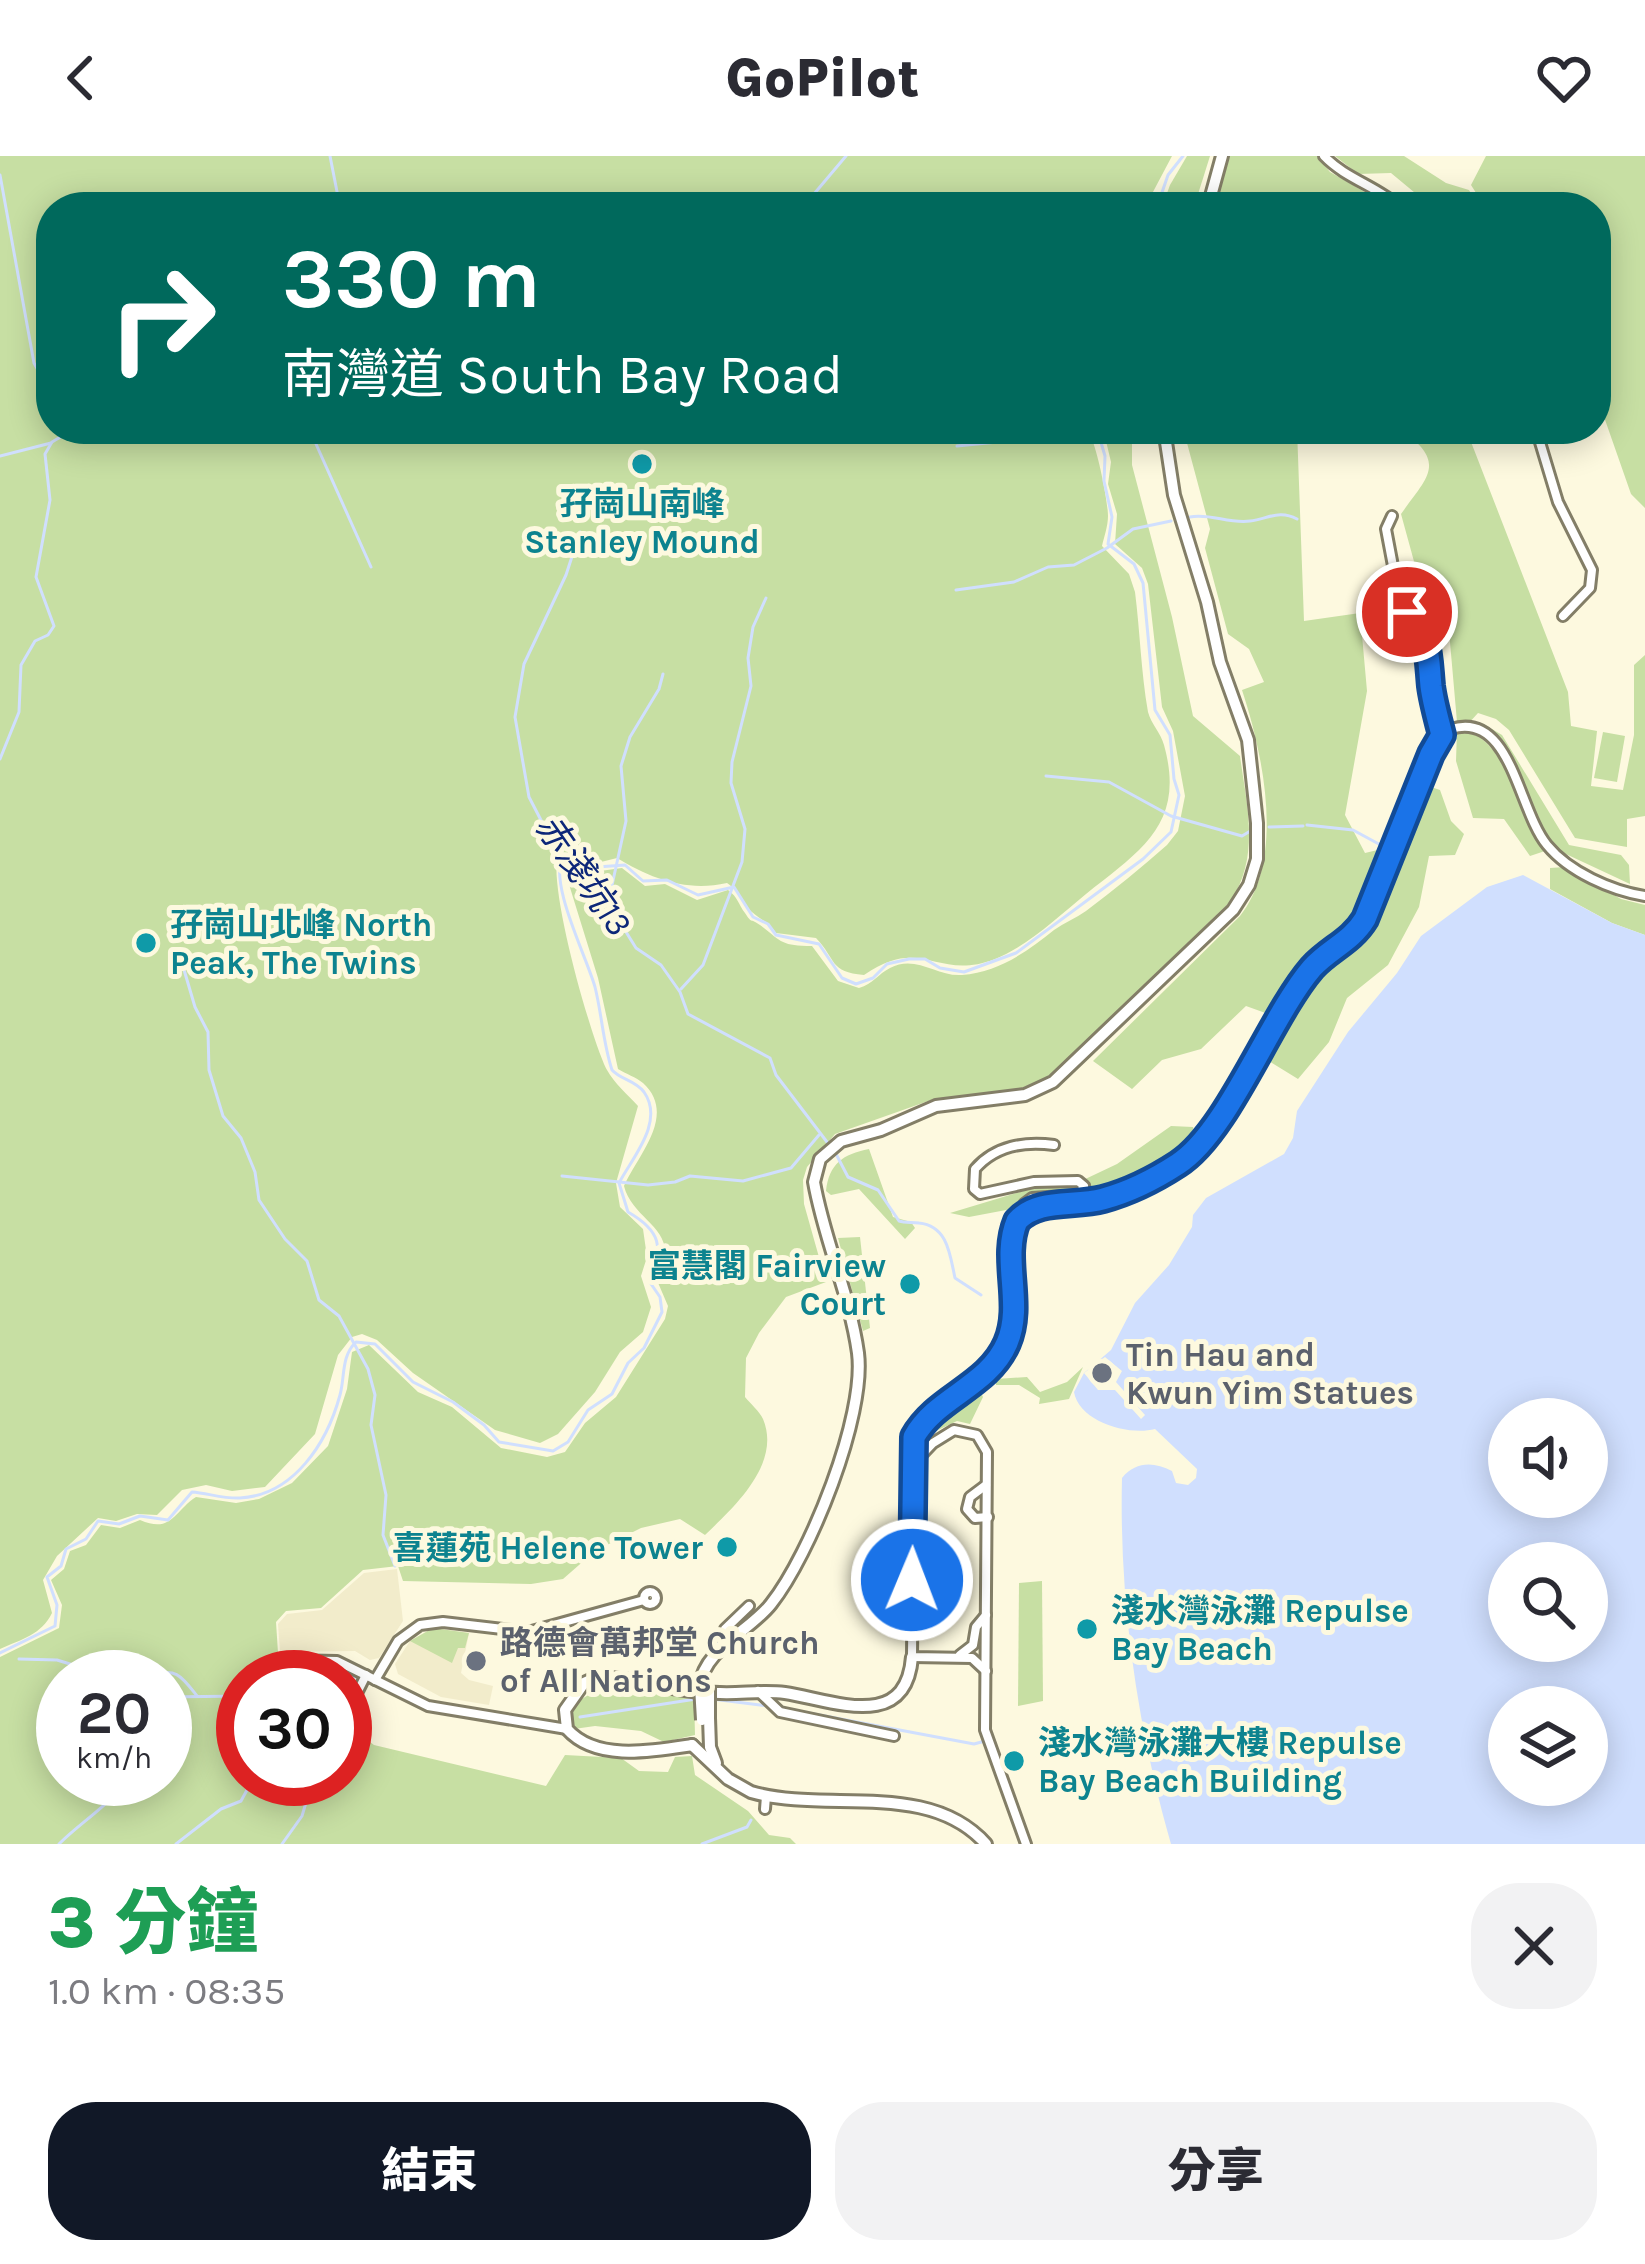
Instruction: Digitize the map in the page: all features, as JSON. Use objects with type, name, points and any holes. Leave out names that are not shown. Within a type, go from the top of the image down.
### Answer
[{"type":"main road","points":[[1212,192],[1222,156]]},
{"type":"main road","points":[[721,1771],[710,1744],[703,1670],[763,1613],[788,1580],[818,1516],[855,1409],[859,1371],[855,1339],[814,1182],[822,1156],[844,1140],[930,1108],[1024,1095],[1053,1082],[1229,914],[1251,879],[1258,839],[1250,747],[1220,662],[1172,486],[1166,444]]},
{"type":"main road","points":[[710,1744],[704,1736],[695,1745],[602,1749],[583,1744],[567,1729],[564,1715],[571,1697],[598,1677],[714,1693],[877,1706],[905,1683],[912,1657]]},
{"type":"main road","points":[[695,1745],[706,1719]]},
{"type":"main road","points":[[695,1745],[721,1771],[766,1803],[928,1809],[963,1822],[986,1844]]},
{"type":"street","points":[[1324,156],[1342,173],[1380,192]]},
{"type":"street","points":[[1541,444],[1558,502],[1592,576],[1586,594],[1563,616]]},
{"type":"street","points":[[1392,516],[1386,529],[1400,603],[1424,630],[1429,645],[1432,691],[1442,735]]},
{"type":"street","points":[[986,1671],[976,1660],[959,1656],[912,1657],[914,1437],[919,1427],[983,1378],[1006,1346],[1015,1314],[1012,1232],[1025,1212],[1115,1196],[1177,1165],[1198,1146],[1310,972],[1361,926],[1442,735],[1469,726],[1492,735],[1537,831],[1553,852],[1584,873],[1645,896]]},
{"type":"street","points":[[1025,1212],[1024,1204],[1032,1198],[1078,1195],[1084,1186],[1078,1181],[1034,1183],[980,1194],[974,1189],[975,1169],[988,1156],[1012,1146],[1054,1145]]},
{"type":"street","points":[[914,1464],[944,1435],[963,1430],[985,1443],[985,1730],[1026,1844]]},
{"type":"street","points":[[988,1482],[970,1497],[967,1509],[976,1518],[988,1517]]},
{"type":"street","points":[[372,1676],[398,1641],[420,1625],[443,1622],[528,1632],[644,1600]]},
{"type":"street","points":[[718,1653],[724,1629],[749,1606]]},
{"type":"street","points":[[959,1656],[973,1645],[976,1627],[986,1615]]},
{"type":"street","points":[[372,1678],[428,1706],[567,1729]]},
{"type":"street","points":[[760,1694],[773,1708],[894,1736]]},
{"type":"shaded area","points":[[397,1569],[403,1621],[379,1658],[372,1660],[372,1650],[280,1650],[278,1624],[287,1614],[322,1610],[364,1573]]},
{"type":"shaded area","points":[[433,1628],[469,1633],[461,1673],[493,1686],[489,1705],[441,1697],[398,1674],[395,1664],[410,1641]]},
{"type":"green space","points":[[0,156],[1172,156],[1153,192],[36,192],[36,444],[1093,444],[1107,508],[1102,546],[1129,574],[1135,592],[1148,712],[1164,745],[1169,795],[1154,833],[1124,863],[1019,946],[975,965],[901,958],[864,975],[853,973],[839,968],[816,938],[776,933],[727,883],[683,885],[656,878],[617,858],[601,862],[559,852],[558,892],[591,1027],[607,1070],[638,1106],[616,1183],[620,1207],[643,1229],[647,1257],[641,1276],[651,1307],[643,1332],[620,1352],[595,1392],[558,1434],[540,1443],[495,1430],[413,1373],[377,1340],[362,1334],[352,1337],[338,1355],[315,1434],[265,1487],[232,1491],[206,1485],[182,1490],[157,1515],[137,1514],[116,1521],[98,1518],[57,1556],[43,1580],[52,1613],[48,1620],[30,1636],[0,1649]]},
{"type":"green space","points":[[1187,156],[1210,156],[1199,192],[1167,192]]},
{"type":"green space","points":[[1230,156],[1317,156],[1330,172],[1365,192],[1217,192]]},
{"type":"green space","points":[[1335,156],[1404,156],[1446,183],[1470,192],[1414,192],[1391,173],[1358,174]]},
{"type":"green space","points":[[1486,156],[1645,156],[1645,508],[1631,494],[1611,437],[1611,192],[1475,192],[1471,185]]},
{"type":"green space","points":[[1107,444],[1132,444],[1132,465],[1193,716],[1240,756],[1248,848],[1231,901],[1046,1079],[1019,1089],[934,1099],[835,1134],[807,1167],[804,1204],[826,1282],[786,1297],[746,1358],[745,1397],[763,1419],[766,1452],[752,1484],[705,1535],[680,1519],[641,1528],[595,1551],[563,1579],[531,1584],[403,1581],[398,1566],[363,1570],[321,1608],[286,1611],[276,1622],[278,1650],[216,1650],[216,1806],[372,1806],[372,1743],[546,1786],[565,1755],[621,1758],[639,1771],[668,1772],[675,1757],[692,1756],[695,1775],[748,1811],[769,1835],[790,1838],[796,1844],[0,1844],[0,1657],[59,1628],[62,1605],[51,1580],[64,1569],[70,1551],[86,1545],[101,1525],[120,1528],[140,1520],[166,1523],[196,1497],[236,1503],[259,1499],[292,1483],[328,1446],[347,1389],[352,1352],[369,1345],[418,1392],[452,1407],[501,1448],[547,1457],[565,1452],[585,1423],[616,1397],[665,1319],[668,1306],[656,1278],[665,1249],[624,1186],[652,1135],[657,1108],[643,1083],[618,1069],[598,978],[563,865],[565,858],[600,871],[622,868],[645,886],[665,884],[697,900],[728,890],[750,920],[783,942],[812,946],[838,981],[859,988],[900,964],[962,975],[1000,965],[1086,911],[1167,845],[1178,831],[1185,796],[1173,731],[1162,707],[1148,584],[1142,568],[1115,544],[1117,514],[1108,484],[1111,462]]},
{"type":"green space","points":[[1187,444],[1298,444],[1304,621],[1360,613],[1367,691],[1345,815],[1365,853],[1386,848],[1350,929],[1320,953],[1271,1015],[1246,1006],[1201,1049],[1162,1060],[1132,1089],[1093,1061],[1240,916],[1263,866],[1263,775],[1242,690],[1264,682],[1249,649],[1228,634],[1205,548],[1210,529]]},
{"type":"green space","points":[[1418,444],[1472,444],[1568,692],[1571,726],[1597,731],[1591,786],[1623,790],[1634,735],[1634,665],[1645,655],[1645,816],[1627,819],[1627,847],[1575,838],[1509,730],[1496,719],[1478,713],[1468,724],[1457,722],[1447,608],[1418,576],[1401,514],[1429,470]]},
{"type":"green space","points":[[1482,723],[1502,735],[1569,845],[1621,855],[1629,865],[1630,884],[1553,848],[1537,824],[1505,749]]},
{"type":"green space","points":[[1457,730],[1474,734],[1500,759],[1545,851],[1530,856],[1504,819],[1473,818],[1456,761]]},
{"type":"green space","points":[[1603,732],[1625,736],[1617,782],[1594,778]]},
{"type":"green space","points":[[1428,786],[1440,790],[1451,821],[1464,834],[1455,855],[1429,856],[1419,907],[1388,965],[1347,998],[1329,1042],[1298,1079],[1264,1058],[1321,972],[1352,948],[1368,926],[1402,845],[1410,843]]},
{"type":"green space","points":[[1565,867],[1621,899],[1645,905],[1645,935],[1550,889],[1550,868]]},
{"type":"green space","points":[[1171,1126],[1193,1127],[1196,1140],[1146,1173],[1079,1202],[969,1217],[950,1213],[1030,1189],[1079,1182],[1117,1164]]},
{"type":"green space","points":[[869,1149],[893,1217],[915,1228],[905,1239],[859,1189],[831,1195],[826,1191],[839,1162]]},
{"type":"green space","points":[[860,1237],[870,1328],[863,1331],[838,1238]]},
{"type":"green space","points":[[1083,1367],[1069,1399],[1039,1404],[1040,1398],[1019,1385],[996,1385],[996,1379],[1027,1377],[1040,1392],[1067,1382]]},
{"type":"green space","points":[[979,1389],[983,1397],[970,1424],[957,1421],[936,1431],[932,1425]]},
{"type":"green space","points":[[1042,1581],[1043,1701],[1018,1706],[1019,1583]]},
{"type":"green space","points":[[433,1628],[469,1633],[465,1648],[458,1648],[452,1663],[410,1641]]},
{"type":"green space","points":[[607,1684],[694,1696],[695,1735],[664,1742],[641,1731],[595,1726],[574,1729],[570,1720],[575,1703]]},
{"type":"water","points":[[1523,875],[1612,923],[1645,935],[1645,1844],[1171,1844],[1133,1663],[1122,1478],[1133,1468],[1152,1465],[1172,1471],[1176,1483],[1188,1485],[1197,1469],[1155,1429],[1132,1430],[1095,1419],[1074,1392],[1084,1373],[1111,1350],[1135,1303],[1169,1265],[1206,1198],[1284,1154],[1293,1138],[1297,1111],[1348,1032],[1421,936],[1487,887]]},
{"type":"pier","points":[[1105,1357],[1122,1371],[1116,1382],[1145,1415],[1141,1419],[1115,1390],[1098,1390],[1084,1373]]},
{"type":"waterway","points":[[330,156],[337,192]]},
{"type":"waterway","points":[[816,192],[846,156]]},
{"type":"waterway","points":[[1162,192],[1183,156]]},
{"type":"waterway","points":[[0,175],[36,367]]},
{"type":"waterway","points":[[0,456],[47,444]]},
{"type":"waterway","points":[[0,759],[19,712],[21,665],[35,641],[54,626],[36,577],[50,500],[45,454],[51,444]]},
{"type":"waterway","points":[[316,444],[371,567]]},
{"type":"waterway","points":[[957,446],[978,444]]},
{"type":"waterway","points":[[0,1653],[55,1626],[57,1605],[47,1577],[61,1566],[66,1549],[86,1539],[98,1521],[119,1524],[140,1516],[168,1520],[192,1492],[240,1498],[259,1495],[292,1477],[326,1431],[340,1395],[346,1360],[356,1342],[375,1344],[413,1382],[453,1402],[499,1442],[553,1451],[568,1442],[588,1410],[612,1394],[662,1312],[660,1297],[649,1281],[657,1259],[656,1241],[647,1226],[628,1212],[619,1183],[644,1139],[651,1115],[644,1092],[612,1070],[595,987],[560,883],[563,854],[597,867],[625,865],[643,881],[667,880],[698,895],[734,887],[753,917],[768,924],[776,935],[819,944],[842,978],[856,984],[873,978],[887,964],[909,959],[925,959],[940,968],[964,972],[1016,953],[1143,859],[1171,832],[1179,795],[1170,735],[1155,710],[1143,583],[1134,564],[1108,544],[1112,517],[1101,444]]},
{"type":"waterway","points":[[1190,517],[1242,522],[1285,515],[1297,519]]},
{"type":"waterway","points":[[956,590],[1014,582],[1048,567],[1074,565],[1133,529],[1171,521]]},
{"type":"waterway","name":"赤淺坑13","points":[[580,532],[566,575],[524,664],[515,717],[529,797],[559,855],[608,903],[636,948],[661,965],[680,992],[688,1014],[770,1058],[776,1075],[827,1142]]},
{"type":"waterway","points":[[681,989],[703,965],[742,862],[745,829],[731,783],[732,762],[751,686],[748,658],[753,627],[766,598]]},
{"type":"waterway","points":[[609,899],[626,821],[621,766],[630,737],[663,674]]},
{"type":"waterway","points":[[1046,776],[1109,782],[1171,816],[1242,836],[1252,830]]},
{"type":"waterway","points":[[1307,825],[1353,830],[1388,849]]},
{"type":"waterway","points":[[1269,827],[1303,826]]},
{"type":"waterway","points":[[182,963],[208,1032],[209,1070],[223,1116],[241,1138],[255,1172],[259,1200],[285,1239],[307,1261],[319,1300],[339,1316],[368,1369],[375,1395],[371,1425],[386,1495],[383,1535],[395,1566]]},
{"type":"waterway","points":[[562,1176],[648,1185],[690,1176],[743,1181],[791,1168],[819,1135]]},
{"type":"waterway","name":"赤淺坑13","points":[[835,1152],[848,1177],[878,1190],[899,1221],[936,1230],[946,1243],[955,1278],[981,1295]]},
{"type":"waterway","points":[[19,1659],[36,1659]]},
{"type":"waterway","points":[[192,1690],[197,1696]]},
{"type":"waterway","points":[[192,1697],[216,1696]]},
{"type":"waterway","points":[[580,1717],[696,1699]]},
{"type":"waterway","points":[[712,1699],[768,1706]]},
{"type":"waterway","points":[[777,1707],[974,1744],[985,1741]]},
{"type":"waterway","points":[[59,1844],[103,1806]]},
{"type":"waterway","points":[[176,1844],[228,1806]]},
{"type":"waterway","points":[[282,1844],[305,1806]]},
{"type":"waterway","points":[[702,1844],[747,1827],[751,1820]]},
{"type":"place","name":"孖崗山南峰 Stanley Mound","points":[[642,464]]},
{"type":"place","name":"孖崗山北峰 North Peak, The Twins","points":[[146,943]]},
{"type":"place","name":"富慧閣 Fairview Court","points":[[910,1284]]},
{"type":"place","name":"Tin Hau and Kwun Yim Statues","points":[[1102,1373]]},
{"type":"place","name":"喜蓮苑 Helene Tower","points":[[727,1547]]},
{"type":"place","name":"淺水灣泳灘 Repulse Bay Beach","points":[[1087,1629]]},
{"type":"place","name":"路德會萬邦堂 Church of All Nations","points":[[476,1661]]},
{"type":"place","name":"淺水灣泳灘大樓 Repulse Bay Beach Building","points":[[1014,1761]]},
{"type":"route","points":[[912,1580],[914,1437],[926,1420],[983,1378],[1006,1346],[1015,1314],[1011,1243],[1017,1221],[1039,1206],[1078,1205],[1115,1196],[1185,1159],[1209,1130],[1310,972],[1365,919],[1442,735],[1432,691],[1429,645],[1424,630],[1407,612]]}]
